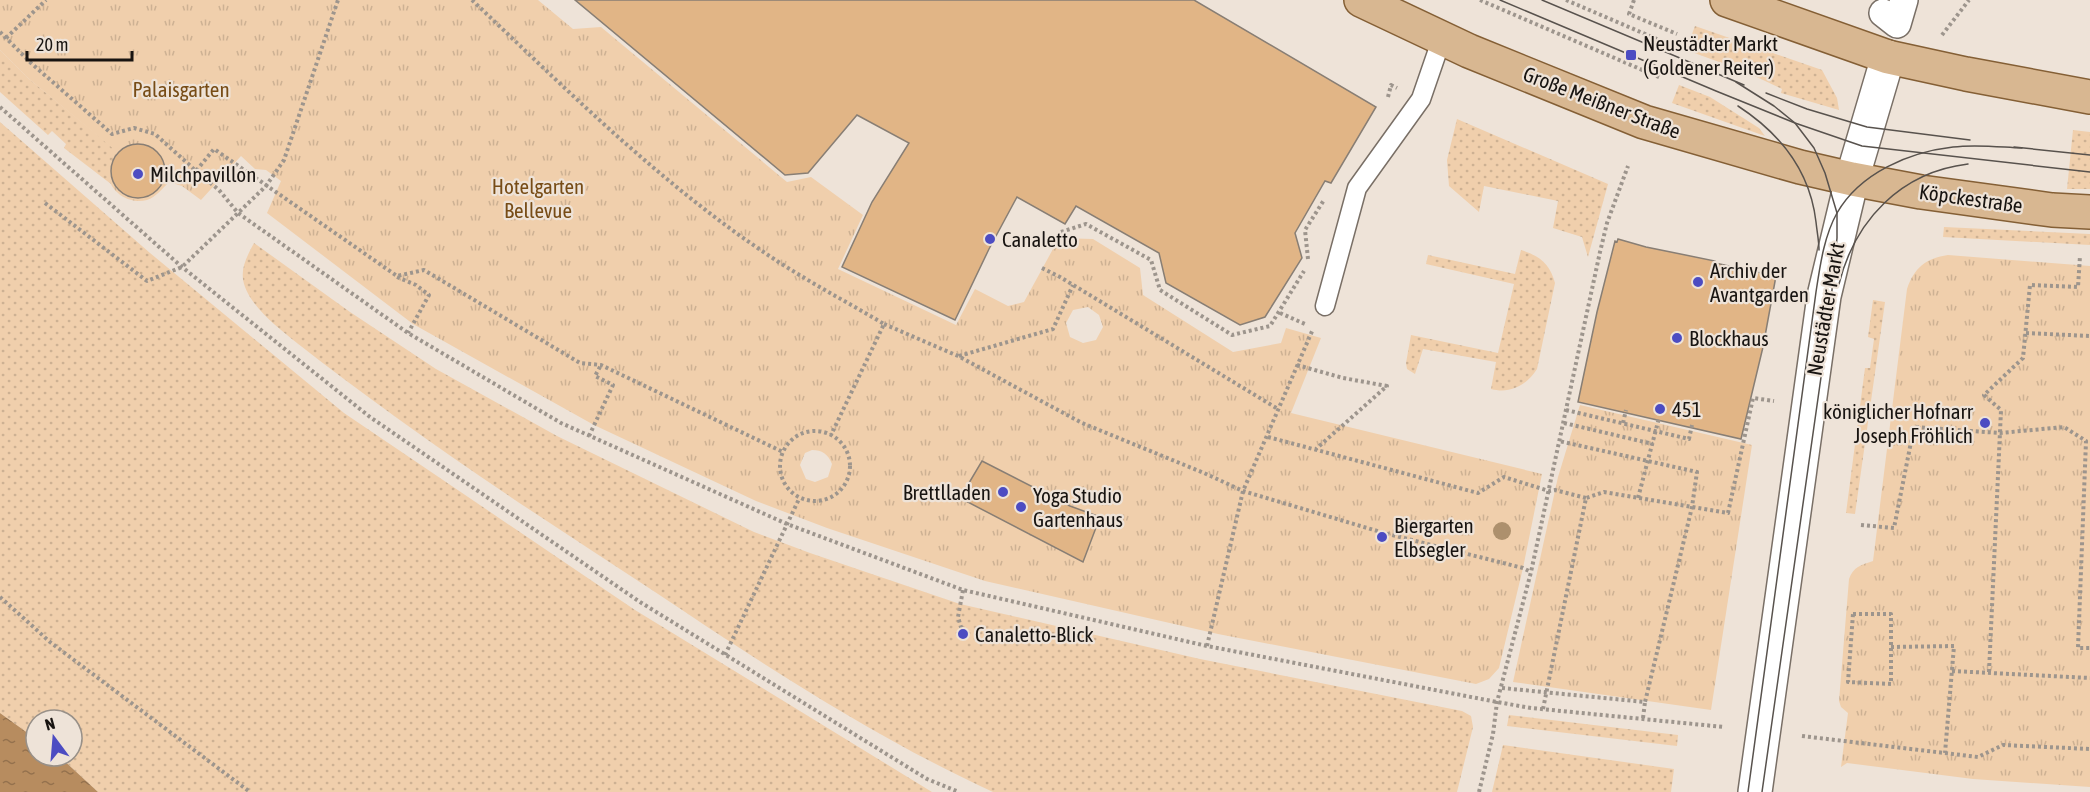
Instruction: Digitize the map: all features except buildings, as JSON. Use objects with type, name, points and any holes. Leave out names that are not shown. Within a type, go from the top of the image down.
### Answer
[{"type":"main road","name":"Große Meißner Straße","points":[[1361,0],[1442,38],[1644,122],[1800,167],[1852,179]]},
{"type":"main road","points":[[1727,0],[1888,57],[2090,97]]},
{"type":"main road","name":"Köpckestraße","points":[[1852,179],[1921,192],[2052,210],[2090,212]]},
{"type":"street","name":"Neustädter Markt","points":[[1755,792],[1824,296],[1852,179],[1888,57]]},
{"type":"lane","points":[[1325,306],[1357,188],[1421,99],[1442,38]]},
{"type":"path","points":[[6,38],[46,0]]},
{"type":"path","points":[[45,203],[147,281],[182,267],[266,186],[284,160],[338,0]]},
{"type":"path","points":[[472,0],[609,130],[689,196],[773,258],[884,324],[958,357],[1082,423],[1243,491],[1384,533],[1523,568],[1531,572]]},
{"type":"path","points":[[1480,0],[1661,78]]},
{"type":"path","points":[[1566,0],[1673,46]]},
{"type":"path","points":[[1634,0],[1629,14],[1677,34]]},
{"type":"path","points":[[1941,36],[1969,0]]},
{"type":"path","points":[[0,32],[31,63],[112,134],[134,128],[154,134],[219,190],[238,213],[408,333],[561,423],[787,524],[963,590],[1207,646],[1497,702],[1543,709],[1724,727]]},
{"type":"path","points":[[1387,102],[1391,85],[1421,99]]},
{"type":"path","points":[[0,107],[182,267],[370,417],[640,602],[927,779],[958,792]]},
{"type":"path","points":[[196,171],[214,149],[396,276],[416,285],[429,295],[408,333]]},
{"type":"path","points":[[1479,792],[1493,734],[1497,702],[1531,572],[1607,223],[1628,166]]},
{"type":"path","points":[[1061,232],[1086,224],[1151,260],[1160,290],[1232,335],[1270,326],[1280,313],[1308,264],[1305,230],[1328,194]]},
{"type":"path","points":[[1989,672],[2001,410],[1984,395],[2024,358],[2030,285],[2078,287],[2080,256]]},
{"type":"path","points":[[1042,268],[1278,409]]},
{"type":"path","points":[[396,276],[424,270],[580,363],[601,365],[783,452]]},
{"type":"path","points":[[958,357],[1053,329],[1073,285]]},
{"type":"path","points":[[1207,646],[1243,491],[1313,328],[1280,313]]},
{"type":"path","points":[[831,435],[884,324]]},
{"type":"path","points":[[2026,333],[2090,336]]},
{"type":"path","points":[[589,436],[613,385],[595,376],[601,365]]},
{"type":"path","points":[[1297,365],[1343,378],[1387,386],[1316,450]]},
{"type":"path","points":[[1268,437],[1478,493],[1504,477],[1586,498],[1604,492],[1728,513],[1753,398],[1780,402]]},
{"type":"path","points":[[1566,410],[1689,439],[1692,425]]},
{"type":"path","points":[[1623,423],[1626,410]]},
{"type":"path","points":[[1638,498],[1659,418]]},
{"type":"path","points":[[1563,423],[1653,444]]},
{"type":"path","points":[[1862,525],[1894,528],[1914,427],[2000,433],[2064,427],[2086,441],[2078,648],[2090,648]]},
{"type":"path","points":[[809,431],[820,431],[841,442],[850,463],[849,475],[844,486],[836,495],[826,500],[814,502],[799,499],[784,485],[780,474],[783,452],[798,435],[809,431]]},
{"type":"path","points":[[1559,441],[1697,472],[1692,507],[1643,718]]},
{"type":"path","points":[[1543,709],[1586,498]]},
{"type":"path","points":[[725,655],[799,499]]},
{"type":"path","points":[[963,590],[958,617],[963,634]]},
{"type":"path","points":[[0,597],[50,642],[250,792]]},
{"type":"path","points":[[1853,614],[1891,614],[1891,647],[1891,684],[1848,682],[1853,614]]},
{"type":"path","points":[[1891,647],[1954,646],[1945,753]]},
{"type":"path","points":[[1952,671],[2090,678]]},
{"type":"path","points":[[1502,688],[1645,702]]},
{"type":"path","points":[[1802,736],[1978,757],[2003,745],[2090,749]]},
{"type":"green space","name":"Hotelgarten Bellevue","points":[[0,0],[538,0],[573,29],[601,27],[787,182],[811,177],[863,215],[838,269],[956,325],[975,289],[1008,306],[1024,302],[1059,238],[1093,239],[1140,268],[1143,295],[1233,352],[1281,343],[1286,328],[1321,338],[1291,413],[1542,474],[1499,668],[1489,679],[1476,684],[1218,634],[985,581],[827,528],[756,501],[594,425],[413,324],[267,213],[281,181],[266,170],[255,169],[241,156],[201,200],[182,186],[169,182],[156,195],[147,200],[133,201],[121,196],[112,186],[108,173],[116,151],[28,78],[0,50]],"holes":[[[1088,307],[1099,315],[1103,327],[1096,340],[1083,343],[1070,337],[1066,323],[1073,310]],[[812,450],[824,453],[832,464],[828,477],[815,482],[806,479],[800,465],[805,453]]]},
{"type":"green space","points":[[1695,26],[1822,70],[1837,98],[1839,110],[1781,93],[1782,89],[1744,71],[1686,50]]},
{"type":"green space","points":[[0,50],[28,78],[117,151],[110,167],[111,184],[64,148],[66,144],[52,131],[48,135],[0,92]]},
{"type":"green space","points":[[1679,85],[1710,97],[1759,128],[1765,136],[1672,103]]},
{"type":"green space","points":[[1457,119],[1608,184],[1588,257],[1582,237],[1553,228],[1558,201],[1484,186],[1479,212],[1449,186],[1447,160]]},
{"type":"green space","points":[[0,122],[150,253],[344,413],[635,610],[932,792],[98,792],[72,768],[84,768],[84,708],[24,708],[24,730],[0,713]]},
{"type":"green space","points":[[2073,130],[2090,132],[2090,189],[2067,189]]},
{"type":"green space","points":[[1944,227],[2090,234],[2090,245],[1943,237]]},
{"type":"green space","points":[[254,243],[350,312],[436,369],[557,436],[754,532],[960,604],[1200,659],[1462,711],[1471,716],[1473,727],[1457,792],[993,792],[905,748],[778,673],[493,485],[309,353],[262,312],[247,292],[243,278],[244,265]]},
{"type":"green space","points":[[1521,250],[1534,255],[1543,262],[1555,283],[1537,369],[1533,375],[1523,384],[1511,389],[1491,389],[1496,362],[1423,349],[1415,374],[1407,369],[1411,335],[1498,353],[1514,284],[1426,264],[1428,255],[1515,274]]},
{"type":"green space","points":[[1948,255],[2090,266],[2090,787],[1973,779],[1847,763],[1841,767],[1848,713],[1841,707],[1839,701],[1849,579],[1855,569],[1873,561],[1907,289],[1913,275],[1922,265]]},
{"type":"green space","points":[[1873,300],[1885,302],[1855,514],[1846,513],[1865,368],[1870,368],[1874,339],[1868,337]]},
{"type":"green space","points":[[1580,405],[1752,445],[1711,710],[1513,682],[1558,477]]},
{"type":"green space","points":[[1509,715],[1678,735],[1677,746],[1507,726]]},
{"type":"green space","points":[[1503,745],[1674,769],[1671,792],[1492,792]]},
{"type":"water","points":[[0,713],[24,730],[24,768],[72,768],[98,792],[0,792]]},
{"type":"tram line","points":[[1500,0],[1795,123],[1862,146],[2090,172]]},
{"type":"tram line","points":[[1542,0],[1744,85]]},
{"type":"tram line","points":[[1736,82],[1774,106],[1795,123],[1814,148],[1825,173],[1837,213],[1837,238],[1829,321],[1762,792]]},
{"type":"tram line","points":[[1766,93],[1807,109],[1867,127],[1970,140]]},
{"type":"tram line","points":[[1738,106],[1780,142],[1800,170],[1813,204],[1819,250]]},
{"type":"tram line","points":[[1748,792],[1816,292],[1829,231],[1837,213],[1859,187],[1872,176],[1903,160],[1936,150],[1962,146],[2022,148]]},
{"type":"tram line","points":[[2014,147],[2090,155]]},
{"type":"tram line","points":[[1839,284],[1856,239],[1884,203],[1922,177],[1968,164]]},
{"type":"place","name":"Neustädter Markt (Goldener Reiter)","points":[[1631,55]]},
{"type":"place","name":"Milchpavillon","points":[[138,174]]},
{"type":"place","name":"Canaletto","points":[[990,239]]},
{"type":"place","name":"Archiv der Avantgarden","points":[[1698,282]]},
{"type":"place","name":"Blockhaus","points":[[1677,338]]},
{"type":"place","name":"451","points":[[1660,409]]},
{"type":"place","name":"königlicher Hofnarr Joseph Fröhlich","points":[[1985,423]]},
{"type":"place","name":"Brettlladen","points":[[1003,492]]},
{"type":"place","name":"Yoga Studio Gartenhaus","points":[[1021,507]]},
{"type":"place","name":"Biergarten Elbsegler","points":[[1382,537]]},
{"type":"place","name":"Canaletto-Blick","points":[[963,634]]},
{"type":"park label","name":"Palaisgarten","points":[[181,89]]}]
